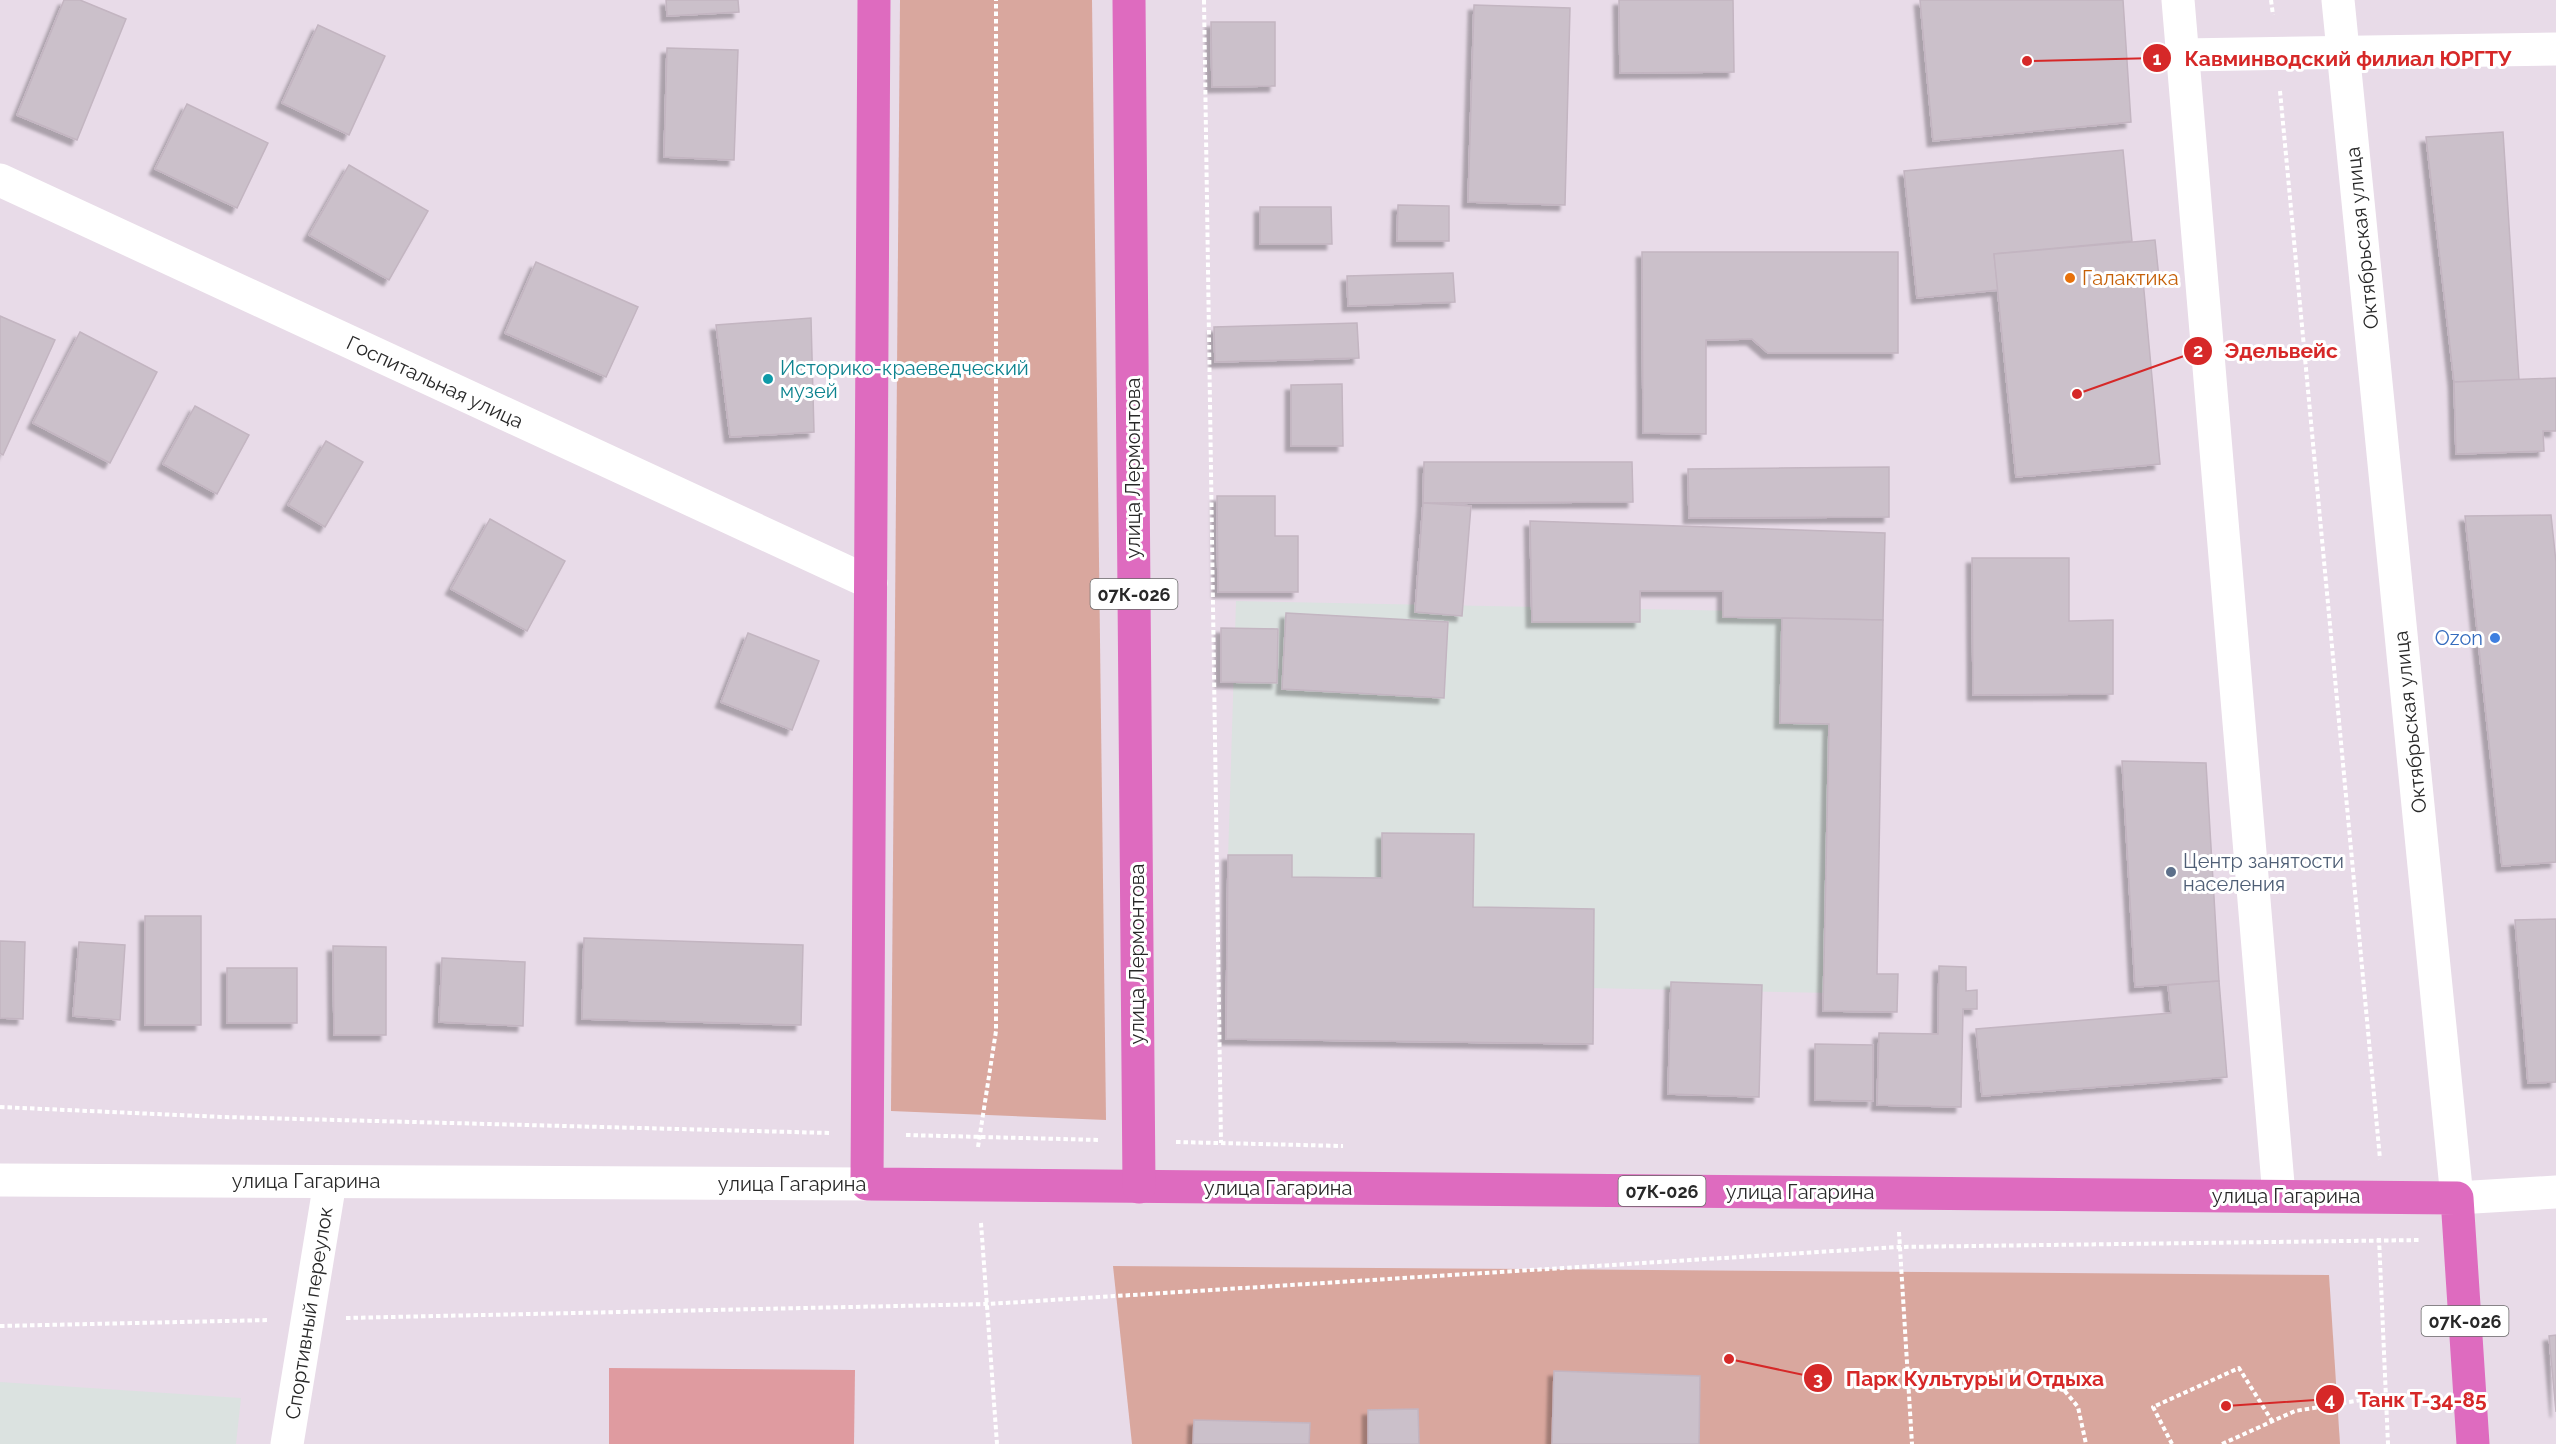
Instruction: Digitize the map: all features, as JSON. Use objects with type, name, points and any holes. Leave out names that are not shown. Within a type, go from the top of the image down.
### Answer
[{"type":"main road","points":[[867,1184],[874,0]]},
{"type":"main road","name":"улица Лермонтова","points":[[1129,0],[1139,1187]]},
{"type":"main road","name":"улица Гагарина","points":[[867,1184],[2457,1198]]},
{"type":"main road","name":"Октябрьская улица","points":[[2457,1198],[2473,1444]]},
{"type":"street","points":[[2178,0],[2279,1196]]},
{"type":"street","name":"Октябрьская улица","points":[[2338,0],[2457,1198]]},
{"type":"street","points":[[2183,55],[2556,49]]},
{"type":"street","name":"Госпитальная улица","points":[[0,180],[871,583]]},
{"type":"street","name":"улица Гагарина","points":[[0,1180],[867,1184]]},
{"type":"street","name":"Спортивный переулок","points":[[287,1444],[330,1182]]},
{"type":"street","name":"улица Гагарина","points":[[2457,1198],[2556,1192]]},
{"type":"path","points":[[996,0],[996,1031],[978,1137],[978,1185],[997,1444]]},
{"type":"path","points":[[1204,0],[1221,1143]]},
{"type":"path","points":[[2271,0],[2381,1162],[2379,1240],[2388,1444]]},
{"type":"path","points":[[0,1107],[223,1117],[1352,1146]]},
{"type":"path","points":[[1899,1193],[1899,1247],[1912,1444]]},
{"type":"path","points":[[0,1326],[988,1304],[1899,1247],[2460,1238]]},
{"type":"path","points":[[2172,1444],[2153,1407],[2239,1368],[2272,1421]]},
{"type":"path","points":[[1908,1383],[2014,1370],[2055,1378],[2078,1407],[2086,1444]]},
{"type":"path","points":[[2224,1444],[2295,1411],[2386,1396]]},
{"type":"shaded area","points":[[900,0],[1092,0],[1106,1120],[891,1111]]},
{"type":"shaded area","points":[[1236,601],[1838,613],[1832,993],[1588,988],[1228,859]]},
{"type":"shaded area","points":[[1113,1266],[2329,1275],[2340,1444],[1132,1444]]},
{"type":"shaded area","points":[[609,1368],[855,1370],[854,1444],[609,1444]]},
{"type":"shaded area","points":[[0,1382],[241,1398],[236,1444],[0,1444]]},
{"type":"building","points":[[64,0],[80,0],[126,19],[77,140],[17,115]]},
{"type":"building","points":[[666,0],[738,0],[739,12],[667,16]]},
{"type":"building","points":[[1619,0],[1733,0],[1734,72],[1620,73]]},
{"type":"building","points":[[1920,0],[2123,0],[2131,122],[1933,141]]},
{"type":"building","points":[[1474,5],[1570,8],[1565,205],[1468,202]]},
{"type":"building","points":[[1211,22],[1275,22],[1275,86],[1212,87]]},
{"type":"building","points":[[318,25],[385,56],[349,135],[282,103]]},
{"type":"building","points":[[667,48],[738,50],[734,160],[664,157]]},
{"type":"building","points":[[187,104],[268,143],[237,208],[155,169]]},
{"type":"building","points":[[2503,132],[2519,380],[2454,382],[2426,137]]},
{"type":"building","points":[[2123,150],[2132,241],[1994,254],[1998,290],[1917,298],[1904,171]]},
{"type":"building","points":[[349,165],[428,211],[389,280],[309,235]]},
{"type":"building","points":[[1398,205],[1449,206],[1449,241],[1397,241]]},
{"type":"building","points":[[1260,207],[1331,207],[1332,244],[1260,244]]},
{"type":"building","points":[[2155,240],[2159,278],[2143,280],[2160,464],[2016,477],[1994,254]]},
{"type":"building","points":[[1642,252],[1898,252],[1898,353],[1768,353],[1752,339],[1706,340],[1706,434],[1643,433]]},
{"type":"building","points":[[536,262],[638,307],[606,377],[505,333]]},
{"type":"building","points":[[1453,273],[1455,302],[1348,306],[1347,276]]},
{"type":"building","points":[[0,316],[55,340],[3,455],[0,453]]},
{"type":"building","name":"Историко-краеведческий музей","points":[[811,318],[814,432],[730,437],[716,325]]},
{"type":"building","points":[[1357,323],[1359,358],[1215,362],[1214,327]]},
{"type":"building","points":[[80,332],[157,372],[110,463],[33,423]]},
{"type":"building","points":[[2556,378],[2556,431],[2543,431],[2544,451],[2456,454],[2454,382]]},
{"type":"building","points":[[1342,384],[1343,446],[1291,446],[1291,385]]},
{"type":"building","points":[[195,406],[249,435],[217,494],[163,464]]},
{"type":"building","points":[[326,441],[363,462],[325,527],[288,505]]},
{"type":"building","points":[[1424,462],[1632,462],[1633,502],[1423,503]]},
{"type":"building","points":[[1889,467],[1889,517],[1689,518],[1688,469]]},
{"type":"building","points":[[1217,496],[1275,496],[1275,536],[1298,536],[1298,592],[1218,592]]},
{"type":"building","points":[[1423,503],[1471,506],[1462,616],[1415,612]]},
{"type":"building","points":[[2551,515],[2556,562],[2556,862],[2502,866],[2465,516]]},
{"type":"building","points":[[490,519],[565,561],[527,631],[451,589]]},
{"type":"building","points":[[1530,521],[1885,533],[1883,620],[1723,617],[1723,591],[1640,591],[1640,622],[1532,622]]},
{"type":"building","points":[[1972,558],[2069,558],[2069,621],[2113,620],[2113,694],[1973,695]]},
{"type":"building","points":[[1286,613],[1448,622],[1444,698],[1282,689]]},
{"type":"building","points":[[1782,618],[1883,620],[1877,974],[1898,974],[1897,1012],[1823,1011],[1829,724],[1780,723]]},
{"type":"building","points":[[1221,628],[1278,629],[1277,683],[1221,682]]},
{"type":"building","points":[[748,633],[819,661],[792,730],[721,702]]},
{"type":"building","name":"Центр занятости населения","points":[[2122,761],[2206,763],[2219,981],[2135,987]]},
{"type":"building","points":[[1382,833],[1474,834],[1473,907],[1594,909],[1593,1044],[1226,1039],[1228,855],[1292,855],[1292,877],[1382,878]]},
{"type":"building","points":[[145,916],[201,916],[201,1025],[145,1025]]},
{"type":"building","points":[[2556,919],[2556,1082],[2528,1083],[2515,920]]},
{"type":"building","points":[[584,938],[803,945],[801,1025],[582,1019]]},
{"type":"building","points":[[0,941],[25,942],[23,1019],[0,1018]]},
{"type":"building","points":[[79,942],[125,945],[120,1020],[73,1016]]},
{"type":"building","points":[[333,946],[386,947],[386,1035],[334,1035]]},
{"type":"building","points":[[442,958],[525,962],[523,1026],[439,1022]]},
{"type":"building","points":[[1939,966],[1966,967],[1966,991],[1977,990],[1977,1009],[1963,1009],[1961,1107],[1877,1105],[1879,1033],[1938,1034]]},
{"type":"building","points":[[227,968],[297,968],[297,1023],[227,1023]]},
{"type":"building","points":[[2219,981],[2227,1077],[1982,1096],[1976,1029],[2171,1013],[2168,985]]},
{"type":"building","points":[[1671,982],[1762,985],[1759,1097],[1668,1094]]},
{"type":"building","points":[[1815,1044],[1873,1045],[1873,1101],[1815,1100]]},
{"type":"building","points":[[2556,1335],[2556,1412],[2549,1336]]},
{"type":"building","points":[[1554,1371],[1700,1376],[1699,1444],[1552,1444]]},
{"type":"building","points":[[1418,1409],[1419,1444],[1368,1444],[1368,1410]]},
{"type":"building","points":[[1194,1420],[1310,1423],[1309,1444],[1193,1444]]},
{"type":"place","name":"Кавминводский филиал ЮРГТУ","points":[[2027,61]]},
{"type":"place","name":"Галактика","points":[[2070,278]]},
{"type":"place","name":"Историко-краеведческий музей","points":[[768,379]]},
{"type":"place","name":"Эдельвейс","points":[[2077,394]]},
{"type":"place","name":"Ozon","points":[[2495,638]]},
{"type":"place","name":"Центр занятости населения","points":[[2171,872]]},
{"type":"place","name":"Парк Культуры и Отдыха","points":[[1729,1359]]},
{"type":"place","name":"Танк Т-34-85","points":[[2226,1406]]}]
